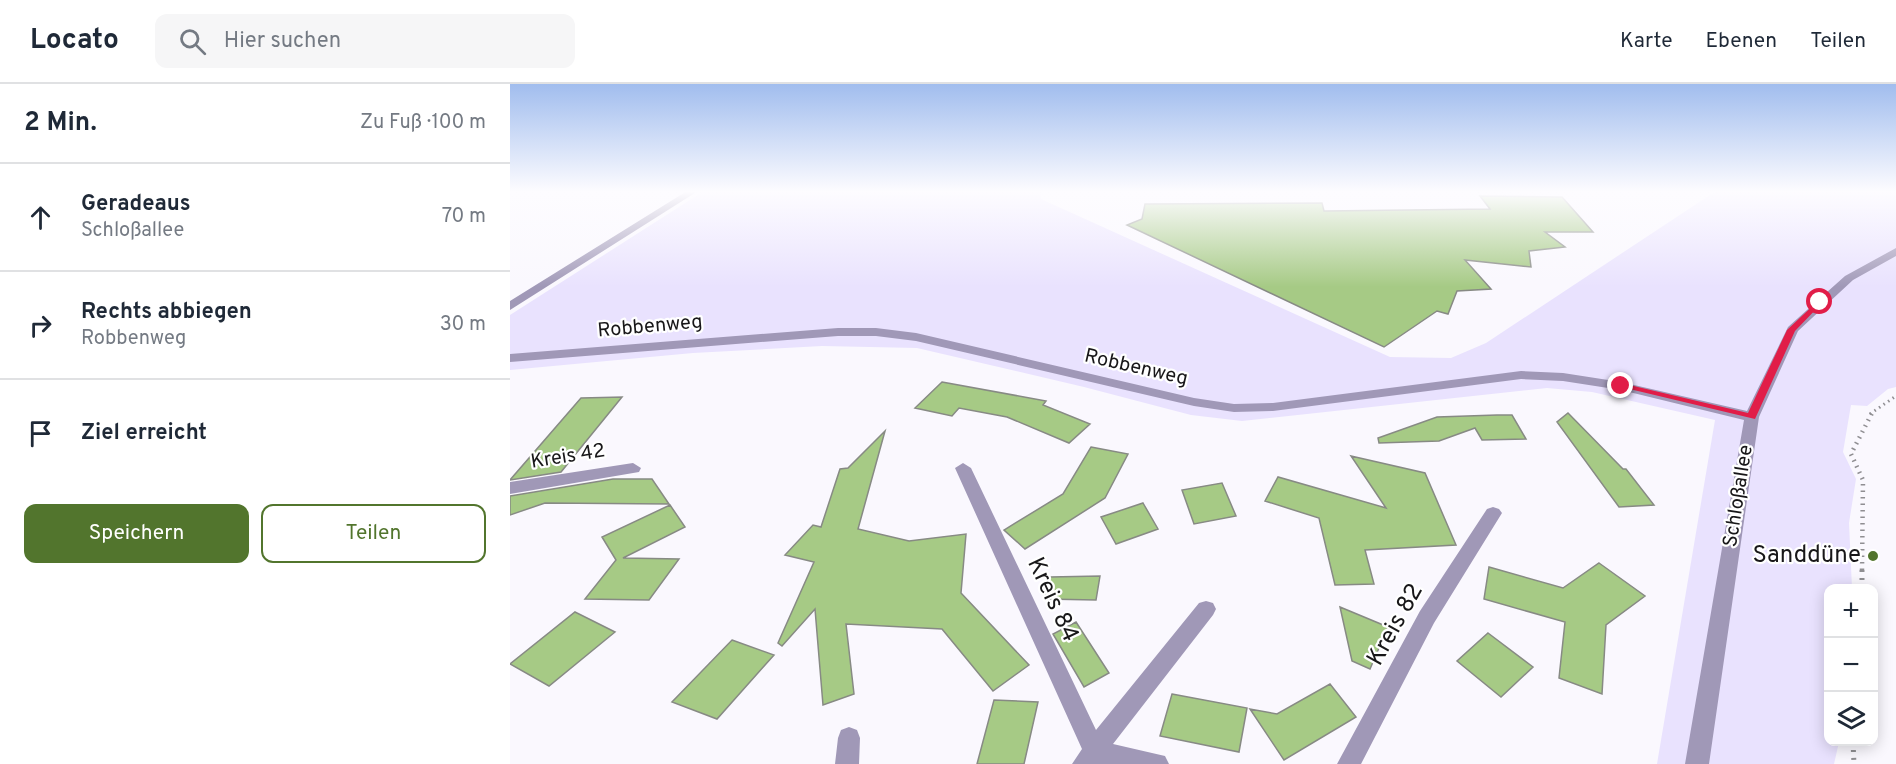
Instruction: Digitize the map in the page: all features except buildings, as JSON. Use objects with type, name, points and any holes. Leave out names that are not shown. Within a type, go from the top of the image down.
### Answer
[{"type":"street","points":[[510,306],[643,223]]},
{"type":"street","name":"Schloßallee","points":[[1697,764],[1752,417],[1792,330],[1820,302],[1849,279],[1896,251]]},
{"type":"street","name":"Robbenweg","points":[[510,358],[838,332],[876,332],[916,337],[1194,402],[1234,408],[1273,407],[1521,375],[1563,376],[1621,386],[1752,417]]},
{"type":"street","name":"Kreis 42","points":[[510,488],[633,468]]},
{"type":"street","name":"Kreis 84","points":[[963,468],[1089,758]]},
{"type":"street","name":"Kreis 82","points":[[1349,764],[1427,617],[1493,513]]},
{"type":"street","points":[[1089,758],[1206,609]]},
{"type":"street","points":[[847,764],[849,738]]},
{"type":"street","points":[[1089,758],[1156,764]]},
{"type":"path","points":[[1862,584],[1863,480],[1851,454],[1870,414],[1896,396]]},
{"type":"path","points":[[1853,746],[1854,764]]},
{"type":"shaded area","points":[[654,223],[1093,223],[1390,357],[1451,358],[1486,343],[1668,223],[1896,223],[1896,387],[1888,389],[1867,406],[1851,405],[1843,452],[1856,479],[1849,523],[1852,584],[1824,584],[1824,746],[1838,746],[1834,764],[1657,764],[1715,420],[1592,392],[1547,388],[1242,421],[1191,415],[917,348],[822,346],[693,353],[510,370],[510,315]]},
{"type":"place","name":"Sanddüne","points":[[1873,556]]},
{"type":"route","points":[[1621,386],[1752,417],[1792,330],[1820,302]]}]
